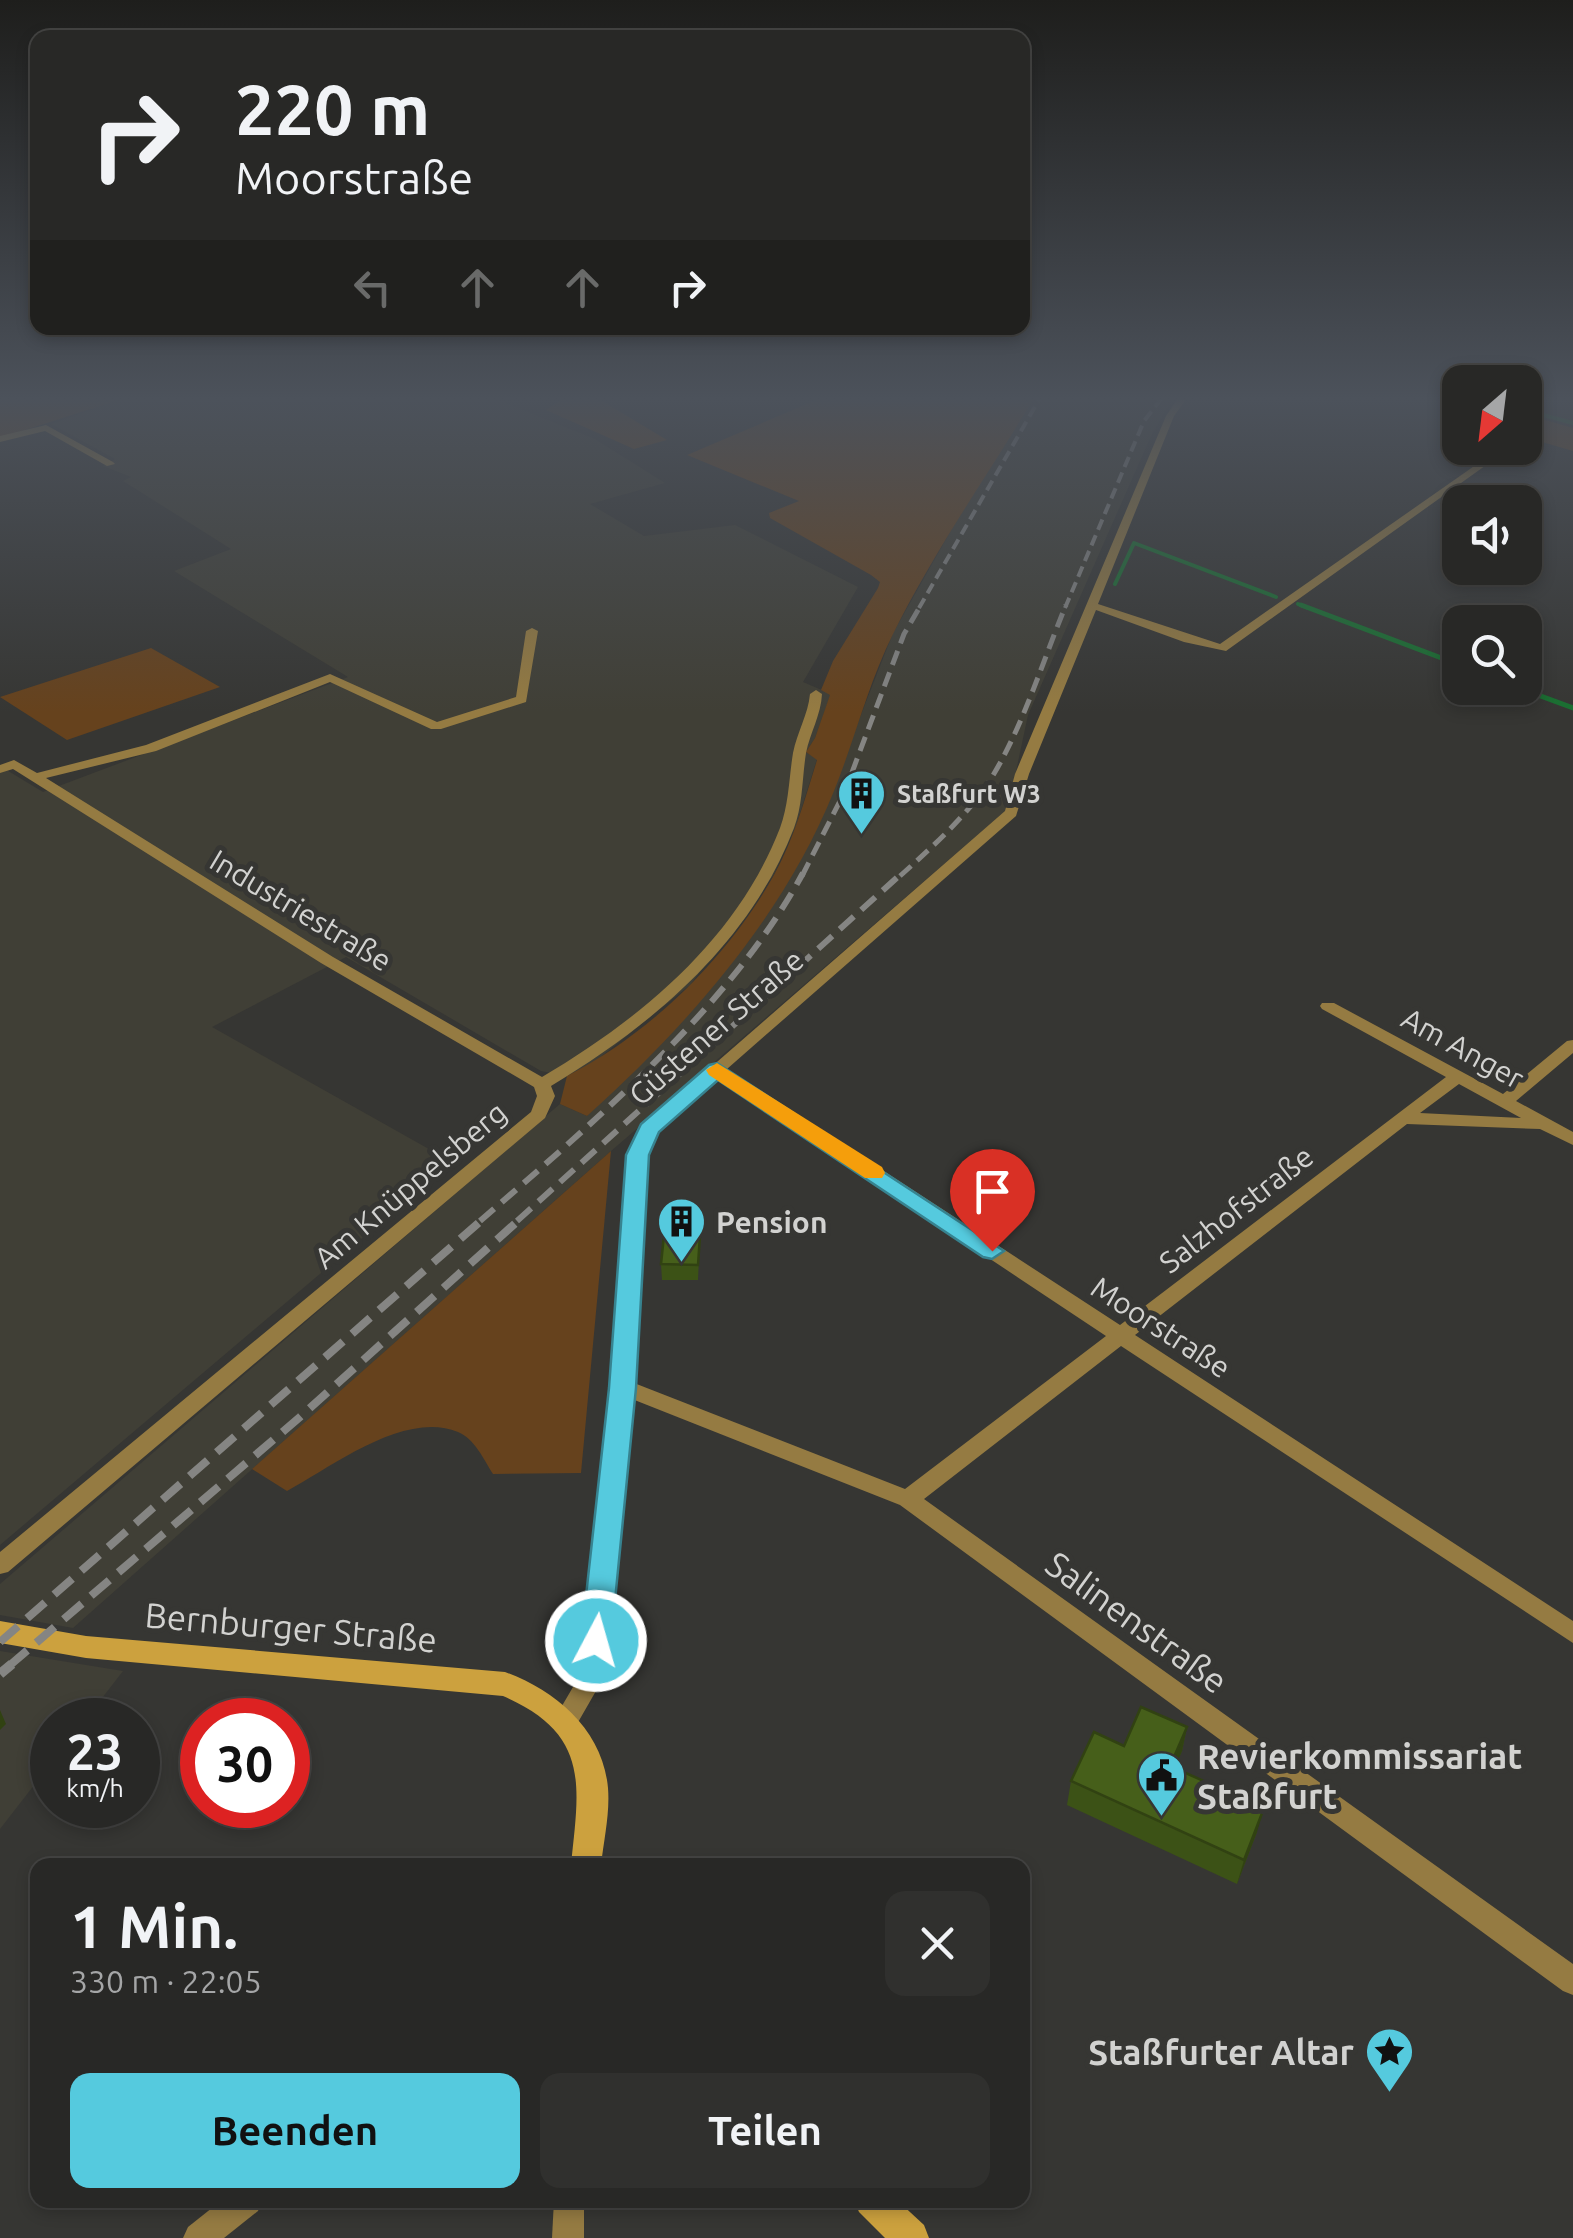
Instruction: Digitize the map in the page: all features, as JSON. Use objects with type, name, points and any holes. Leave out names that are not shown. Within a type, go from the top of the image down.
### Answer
[{"type":"main road","name":"Bernburger Straße","points":[[0,1632],[86,1647],[505,1684],[546,1704],[564,1723]]},
{"type":"main road","points":[[564,1723],[593,1779],[587,1858]]},
{"type":"main road","points":[[879,2208],[910,2238]]},
{"type":"street","name":"Güstener Straße","points":[[564,1723],[592,1677],[622,1388],[638,1155],[650,1129],[1011,813],[1022,774],[1133,502]]},
{"type":"street","points":[[1090,605],[1121,611],[1194,643],[1222,648],[1428,502]]},
{"type":"street","points":[[35,777],[152,748],[330,678],[436,726],[522,699],[532,631]]},
{"type":"street","points":[[542,1084],[636,1024],[680,983],[728,928],[764,877],[788,826],[800,772],[800,752],[817,710],[816,694]]},
{"type":"street","name":"Industriestraße","points":[[5,763],[35,777],[327,960],[542,1084]]},
{"type":"street","name":"Am Anger","points":[[1328,1006],[1573,1138]]},
{"type":"street","points":[[1504,1102],[1573,1045]]},
{"type":"street","name":"Moorstraße","points":[[717,1070],[1573,1633]]},
{"type":"street","name":"Salzhofstraße","points":[[908,1499],[1458,1076]]},
{"type":"street","name":"Am Knüppelsberg","points":[[0,1564],[539,1114],[546,1096],[542,1084]]},
{"type":"street","points":[[1403,1118],[1547,1125]]},
{"type":"street","name":"Salinenstraße","points":[[622,1388],[908,1499],[1573,1981]]},
{"type":"street","points":[[199,2238],[237,2208]]},
{"type":"street","points":[[568,2238],[569,2208]]},
{"type":"shaded area","points":[[157,502],[596,502],[590,504],[644,536],[735,525],[858,587],[803,682],[831,694],[806,752],[817,759],[796,826],[773,876],[690,985],[593,1063],[567,1076],[541,1071],[346,957],[212,1027],[452,1162],[0,1545],[0,766],[43,792],[348,677],[174,571],[231,549]]},
{"type":"shaded area","points":[[795,502],[969,502],[893,634],[834,791],[788,883],[760,926],[696,1007],[587,1116],[560,1104],[567,1076],[628,1038],[685,990],[734,935],[774,875],[793,833],[817,760],[806,752],[830,695],[821,690],[833,661],[880,582],[770,518],[769,513]]},
{"type":"shaded area","points":[[967,502],[1122,502],[1028,715],[1008,809],[611,1151],[73,1628],[0,1615],[0,1584],[560,1104],[587,1116],[748,942],[814,834],[893,633]]},
{"type":"shaded area","points":[[151,648],[220,687],[67,740],[0,697]]},
{"type":"shaded area","points":[[611,1151],[581,1473],[493,1474],[469,1440],[458,1432],[437,1427],[393,1434],[287,1491],[252,1469]]},
{"type":"shaded area","points":[[0,1651],[123,1671],[102,1698],[30,1698],[30,1790],[0,1829]]},
{"type":"building","points":[[664,1235],[700,1235],[698,1265],[661,1264]]},
{"type":"building","name":"Revierkommissariat Staßfurt","points":[[1141,1707],[1187,1727],[1170,1766],[1264,1808],[1244,1860],[1071,1781],[1094,1732],[1124,1746]]},
{"type":"waterway","points":[[1115,584],[1134,543],[1276,597]]},
{"type":"waterway","points":[[1298,604],[1308,608]]},
{"type":"waterway","points":[[1301,605],[1442,658]]},
{"type":"waterway","points":[[1542,697],[1573,708]]},
{"type":"railway","points":[[919,608],[980,502]]},
{"type":"railway","points":[[1065,608],[1110,502]]},
{"type":"railway","points":[[802,876],[845,791],[904,634],[921,605]]},
{"type":"railway","points":[[900,876],[955,823],[998,767],[1066,605]]},
{"type":"railway","points":[[480,1221],[613,1103],[699,1016],[773,922],[803,873]]},
{"type":"railway","points":[[517,1221],[902,873]]},
{"type":"railway","points":[[0,1642],[483,1219]]},
{"type":"railway","points":[[9,1666],[300,1417],[520,1219]]},
{"type":"railway","points":[[0,1674],[12,1664]]},
{"type":"slow traffic","points":[[717,1070],[873,1173]]},
{"type":"place","name":"Staßfurt W3","points":[[862,836]]},
{"type":"place","name":"Pension","points":[[681,1264]]},
{"type":"place","name":"Revierkommissariat Staßfurt","points":[[1162,1818]]},
{"type":"place","name":"Staßfurter Altar","points":[[1389,2094]]},
{"type":"route","points":[[596,1641],[622,1388],[638,1155],[650,1129],[717,1070],[992,1251]]}]
